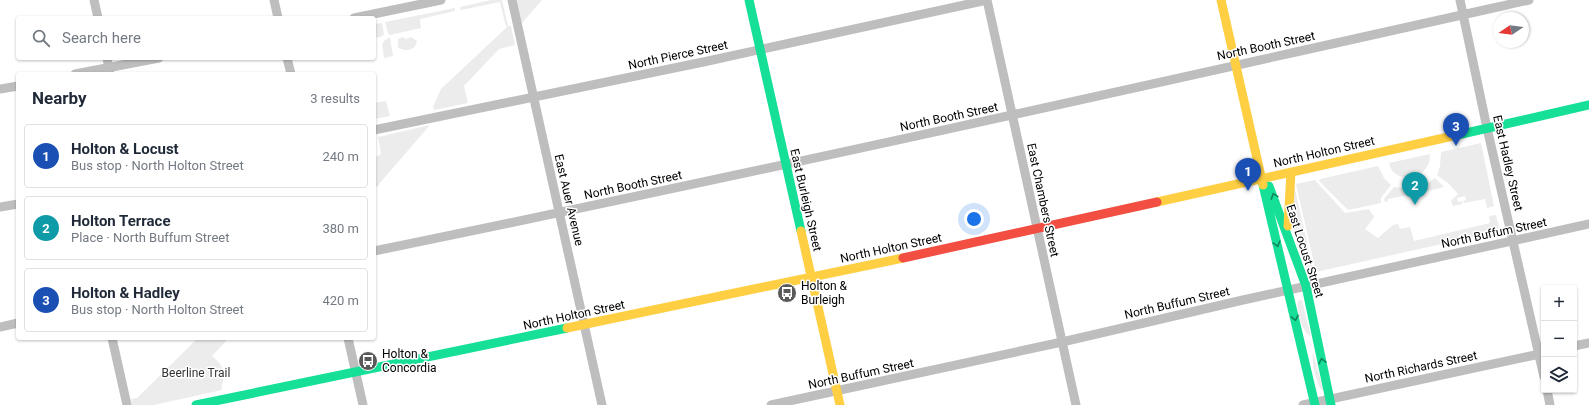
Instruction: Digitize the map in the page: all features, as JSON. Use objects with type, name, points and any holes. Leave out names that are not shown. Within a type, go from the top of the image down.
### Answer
[{"type":"main road","name":"East Burleigh Street","points":[[749,0],[840,405]]},
{"type":"main road","name":"East Locust Street","points":[[1222,0],[1266,200],[1289,290],[1314,404]]},
{"type":"main road","name":"North Holton Street","points":[[196,405],[585,325],[1038,229],[1589,105]]},
{"type":"main road","points":[[1288,236],[1291,172]]},
{"type":"main road","name":"East Locust Street","points":[[1262,178],[1271,188],[1306,286],[1331,402]]},
{"type":"street","points":[[94,0],[98,16]]},
{"type":"street","points":[[274,0],[278,16]]},
{"type":"street","points":[[364,16],[440,0]]},
{"type":"street","name":"East Auer Avenue","points":[[512,0],[602,405]]},
{"type":"street","name":"North Pierce Street","points":[[376,130],[760,50],[987,0]]},
{"type":"street","name":"East Chambers Street","points":[[987,0],[1076,405]]},
{"type":"street","name":"East Hadley Street","points":[[1460,0],[1513,241],[1541,349]]},
{"type":"street","name":"North Booth Street","points":[[376,251],[786,165],[1529,0]]},
{"type":"street","points":[[107,60],[110,71]]},
{"type":"street","points":[[98,72],[110,71],[151,60]]},
{"type":"street","points":[[288,60],[290,72]]},
{"type":"street","points":[[0,90],[16,86]]},
{"type":"street","points":[[0,207],[16,204]]},
{"type":"street","name":"North Buffum Street","points":[[770,405],[1062,342],[1306,286],[1589,224]]},
{"type":"street","points":[[0,327],[16,323]]},
{"type":"street","points":[[112,340],[127,405]]},
{"type":"street","points":[[348,340],[363,405]]},
{"type":"street","points":[[1577,345],[1589,343]]},
{"type":"street","name":"North Richards Street","points":[[1303,405],[1331,402],[1541,353]]},
{"type":"street","points":[[1548,393],[1550,405]]},
{"type":"green space","points":[[491,0],[502,0],[508,26],[511,26],[515,45],[499,49],[464,86],[468,103],[434,110],[433,107],[441,89],[507,27],[500,2],[461,10],[460,7]]},
{"type":"green space","points":[[516,0],[542,0],[521,24]]},
{"type":"green space","points":[[455,8],[455,11],[420,19],[421,28],[390,35],[388,33],[385,22]]},
{"type":"green space","points":[[382,23],[384,34],[381,37],[376,38],[376,24]]},
{"type":"green space","points":[[390,37],[393,56],[384,58],[382,44]]},
{"type":"green space","points":[[403,37],[406,39],[411,37],[417,41],[415,47],[410,50],[404,50],[398,47],[398,39]]},
{"type":"green space","points":[[386,101],[390,116],[376,119],[376,103]]},
{"type":"green space","points":[[430,125],[379,184],[379,186],[376,187],[376,157],[381,154],[378,137]]},
{"type":"green space","points":[[1481,143],[1494,206],[1487,208],[1485,199],[1464,203],[1463,201],[1466,200],[1465,196],[1457,198],[1458,202],[1462,201],[1462,204],[1453,206],[1451,201],[1458,194],[1449,184],[1437,175],[1440,166],[1441,152]]},
{"type":"green space","points":[[1430,154],[1429,163],[1425,169],[1412,177],[1398,175],[1392,171],[1389,163]]},
{"type":"green space","points":[[1378,166],[1384,178],[1391,185],[1381,198],[1381,203],[1348,210],[1319,181],[1320,179]]},
{"type":"green space","points":[[1435,178],[1444,187],[1424,192],[1422,187]]},
{"type":"green space","points":[[1315,180],[1345,213],[1369,209],[1374,217],[1365,229],[1378,238],[1393,225],[1398,224],[1400,229],[1410,227],[1414,241],[1490,223],[1489,216],[1496,215],[1500,231],[1316,272],[1296,184]]},
{"type":"green space","points":[[1294,185],[1314,273],[1309,274],[1292,220]]},
{"type":"green space","points":[[1394,187],[1411,189],[1412,194],[1388,199],[1388,201],[1385,202],[1384,199]]},
{"type":"green space","points":[[1302,300],[1311,337],[1302,325],[1299,315],[1298,301]]},
{"type":"green space","name":"Beerline Trail","points":[[196,340],[227,340],[212,356],[220,364],[224,373],[222,390],[154,405],[132,405],[131,399],[137,398]]},
{"type":"green space","points":[[1313,352],[1323,389],[1321,390],[1314,371]]},
{"type":"traffic: fast","points":[[749,0],[801,231]]},
{"type":"traffic: fast","points":[[1453,136],[1589,105]]},
{"type":"traffic: fast","points":[[1263,185],[1315,405]]},
{"type":"traffic: fast","points":[[1269,186],[1306,286],[1331,405]]},
{"type":"traffic: fast","points":[[196,405],[567,328]]},
{"type":"traffic: slow","points":[[1221,0],[1263,185]]},
{"type":"traffic: slow","points":[[1157,202],[1453,136]]},
{"type":"traffic: slow","points":[[1288,226],[1291,172]]},
{"type":"traffic: slow","points":[[801,231],[840,405]]},
{"type":"traffic: slow","points":[[567,328],[903,258]]},
{"type":"traffic: jam","points":[[903,258],[1157,202]]},
{"type":"place","name":"Holton & Hadley","points":[[1456,146]]},
{"type":"place","name":"Holton & Locust","points":[[1248,191]]},
{"type":"place","name":"Holton Terrace","points":[[1415,205]]},
{"type":"place","name":"Holton & Burleigh","points":[[787,293]]},
{"type":"place","name":"Holton & Concordia","points":[[368,361]]}]
